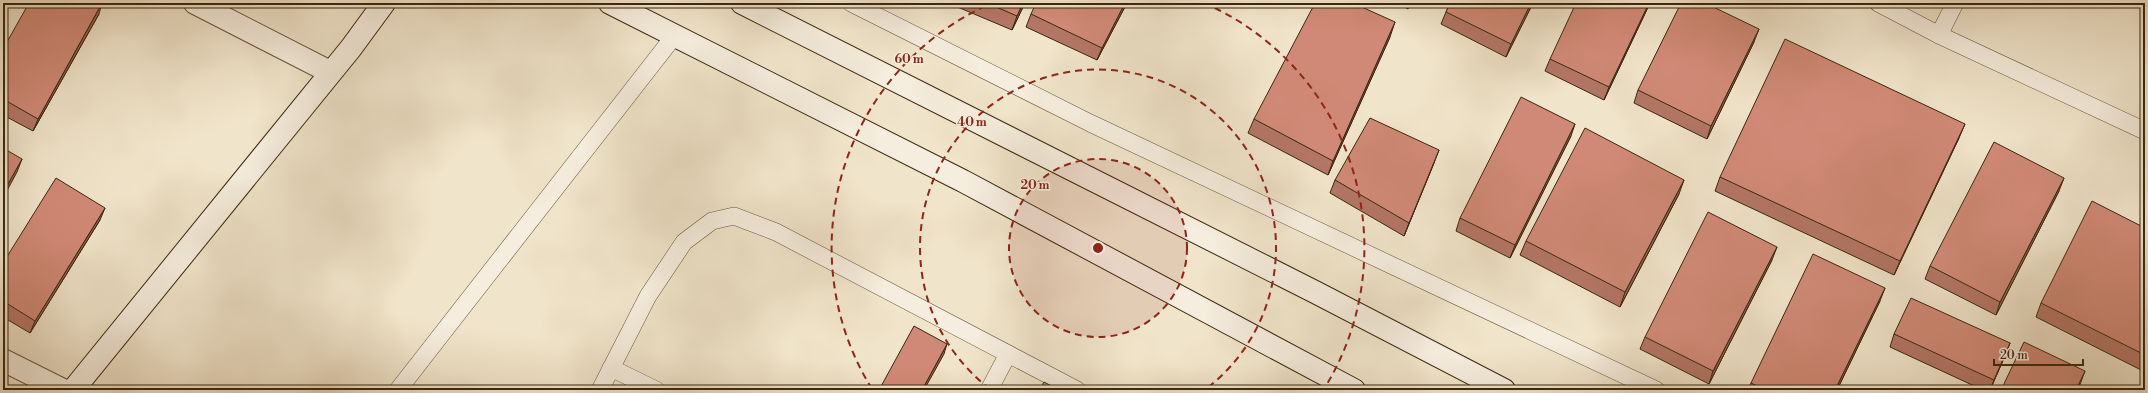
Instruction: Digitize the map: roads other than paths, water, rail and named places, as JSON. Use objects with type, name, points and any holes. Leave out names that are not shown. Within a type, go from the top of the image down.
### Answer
[{"type":"street","points":[[195,3],[330,72]]},
{"type":"street","points":[[73,390],[384,3]]},
{"type":"street","points":[[610,3],[970,185],[1354,390]]},
{"type":"street","points":[[742,3],[1315,292],[1504,390]]},
{"type":"street","points":[[3,360],[63,390]]},
{"type":"lane","points":[[851,3],[1083,119],[1656,390]]},
{"type":"lane","points":[[1878,3],[2145,131]]},
{"type":"lane","points":[[1940,34],[1955,3]]},
{"type":"lane","points":[[398,390],[675,35]]},
{"type":"lane","points":[[600,390],[648,296],[684,242],[712,221],[734,216],[776,232],[1077,390]]},
{"type":"lane","points":[[989,390],[1008,354]]},
{"type":"lane","points":[[611,368],[656,390]]}]
